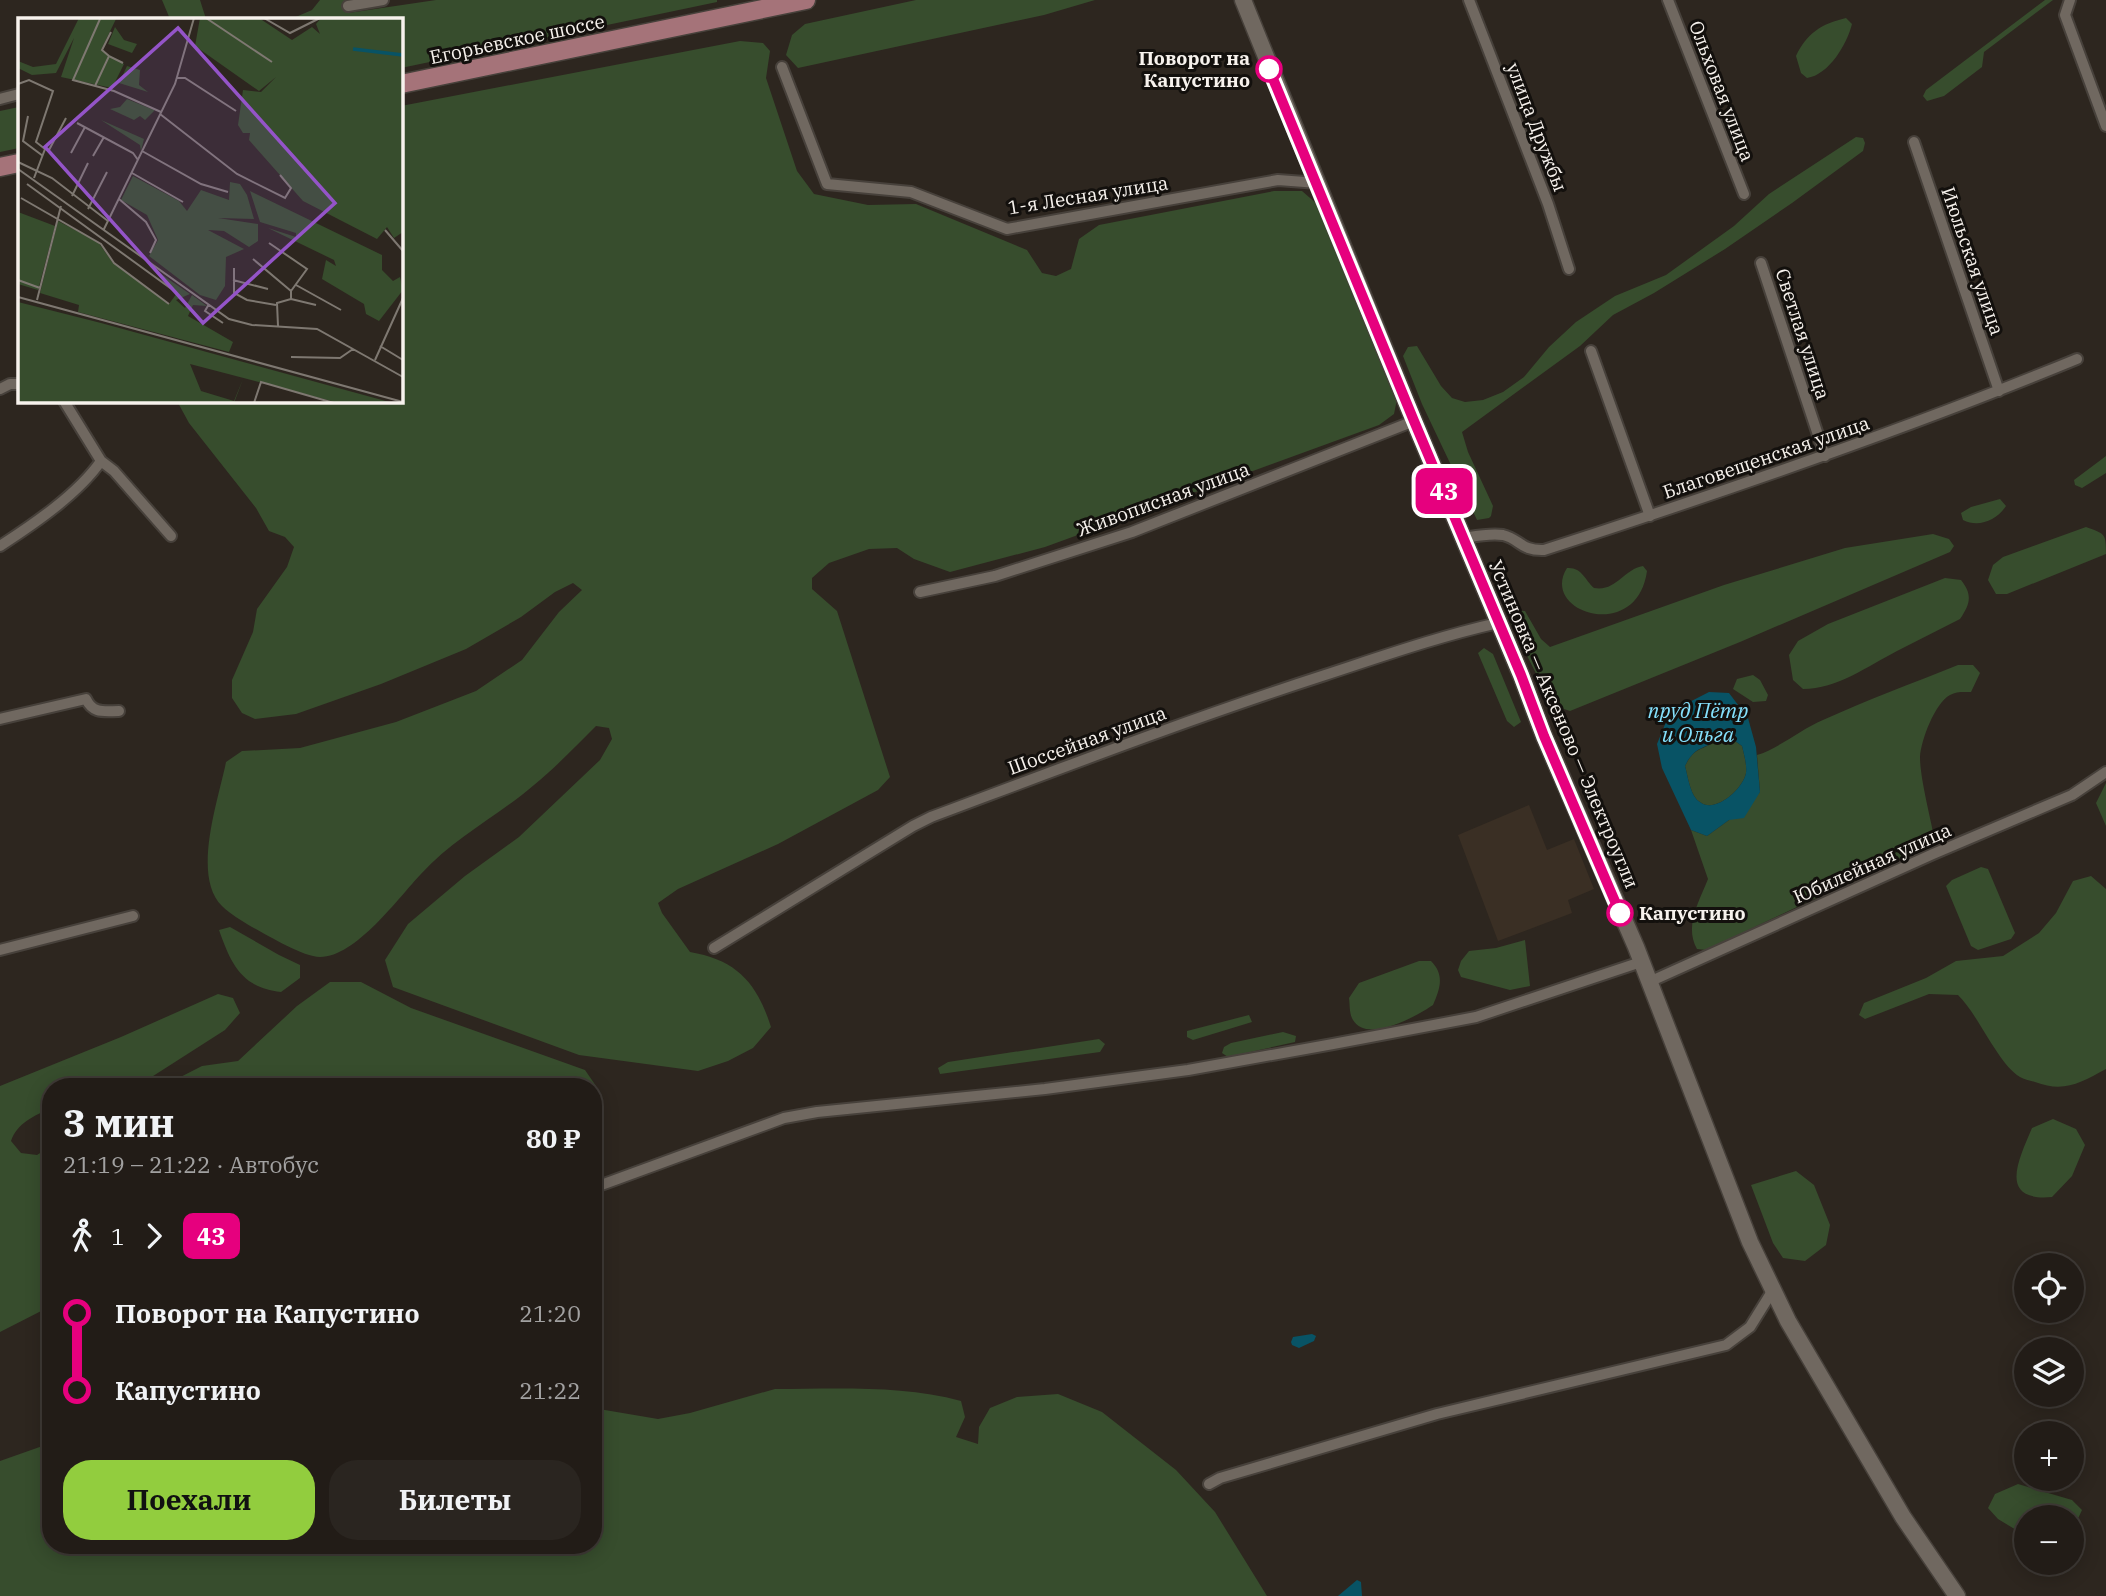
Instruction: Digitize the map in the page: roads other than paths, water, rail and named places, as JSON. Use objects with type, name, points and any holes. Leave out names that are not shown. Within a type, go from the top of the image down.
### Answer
[{"type":"main road","name":"Егорьевское шоссе","points":[[402,84],[747,6],[806,0]]},
{"type":"main road","name":"Устиновка — Аксеново — Электроугли","points":[[1242,0],[1564,784],[1641,962],[1750,1242],[1788,1321],[1903,1517],[1956,1596]]},
{"type":"main road","points":[[0,167],[18,163]]},
{"type":"street","points":[[348,6],[383,0]]},
{"type":"street","name":"улица Дружбы","points":[[1469,0],[1548,204],[1569,269]]},
{"type":"street","name":"Ольховая улица","points":[[1668,0],[1744,194]]},
{"type":"street","points":[[2070,0],[2065,15],[2106,126]]},
{"type":"street","name":"1-я Лесная улица","points":[[782,66],[827,184],[911,192],[1007,229],[1278,180],[1318,183]]},
{"type":"street","points":[[0,99],[18,94]]},
{"type":"street","name":"Июльская улица","points":[[1914,142],[1999,391]]},
{"type":"street","name":"Светлая улица","points":[[1761,263],[1825,456]]},
{"type":"street","points":[[1591,351],[1650,516]]},
{"type":"street","name":"Благовещенская улица","points":[[1464,538],[1489,534],[1506,536],[1530,550],[1544,550],[1825,456],[2077,359]]},
{"type":"street","points":[[0,389],[9,384],[18,384]]},
{"type":"street","points":[[65,402],[101,461],[114,471],[171,536]]},
{"type":"street","name":"Живописная улица","points":[[920,592],[995,576],[1132,532],[1414,421]]},
{"type":"street","points":[[0,546],[69,494],[92,474],[101,461]]},
{"type":"street","name":"Шоссейная улица","points":[[714,948],[931,817],[1281,689],[1455,633],[1498,624]]},
{"type":"street","points":[[0,719],[86,699],[90,708],[98,712],[119,711]]},
{"type":"street","name":"Юбилейная улица","points":[[1649,982],[1933,854],[2072,795],[2106,772]]},
{"type":"street","points":[[0,950],[133,916]]},
{"type":"street","points":[[602,1185],[784,1118],[1188,1070],[1333,1044],[1475,1017],[1641,962]]},
{"type":"street","points":[[1209,1484],[1220,1478],[1437,1414],[1726,1345],[1750,1327],[1773,1290]]},
{"type":"water","name":"пруд Пётр и Ольга","points":[[1709,692],[1729,693],[1748,718],[1756,747],[1760,792],[1744,818],[1729,820],[1707,836],[1691,830],[1662,768],[1657,744],[1670,712]],"holes":[[[1719,738],[1731,738],[1742,746],[1746,767],[1744,779],[1728,798],[1713,805],[1706,805],[1694,795],[1685,766],[1697,751]]]},
{"type":"water","points":[[1312,1334],[1316,1336],[1314,1341],[1299,1348],[1292,1345],[1293,1337]]},
{"type":"water","points":[[1357,1580],[1361,1582],[1362,1596],[1338,1596]]},
{"type":"place","name":"Поворот на Капустино","points":[[1269,69]]},
{"type":"place","name":"Капустино","points":[[1620,913]]}]
